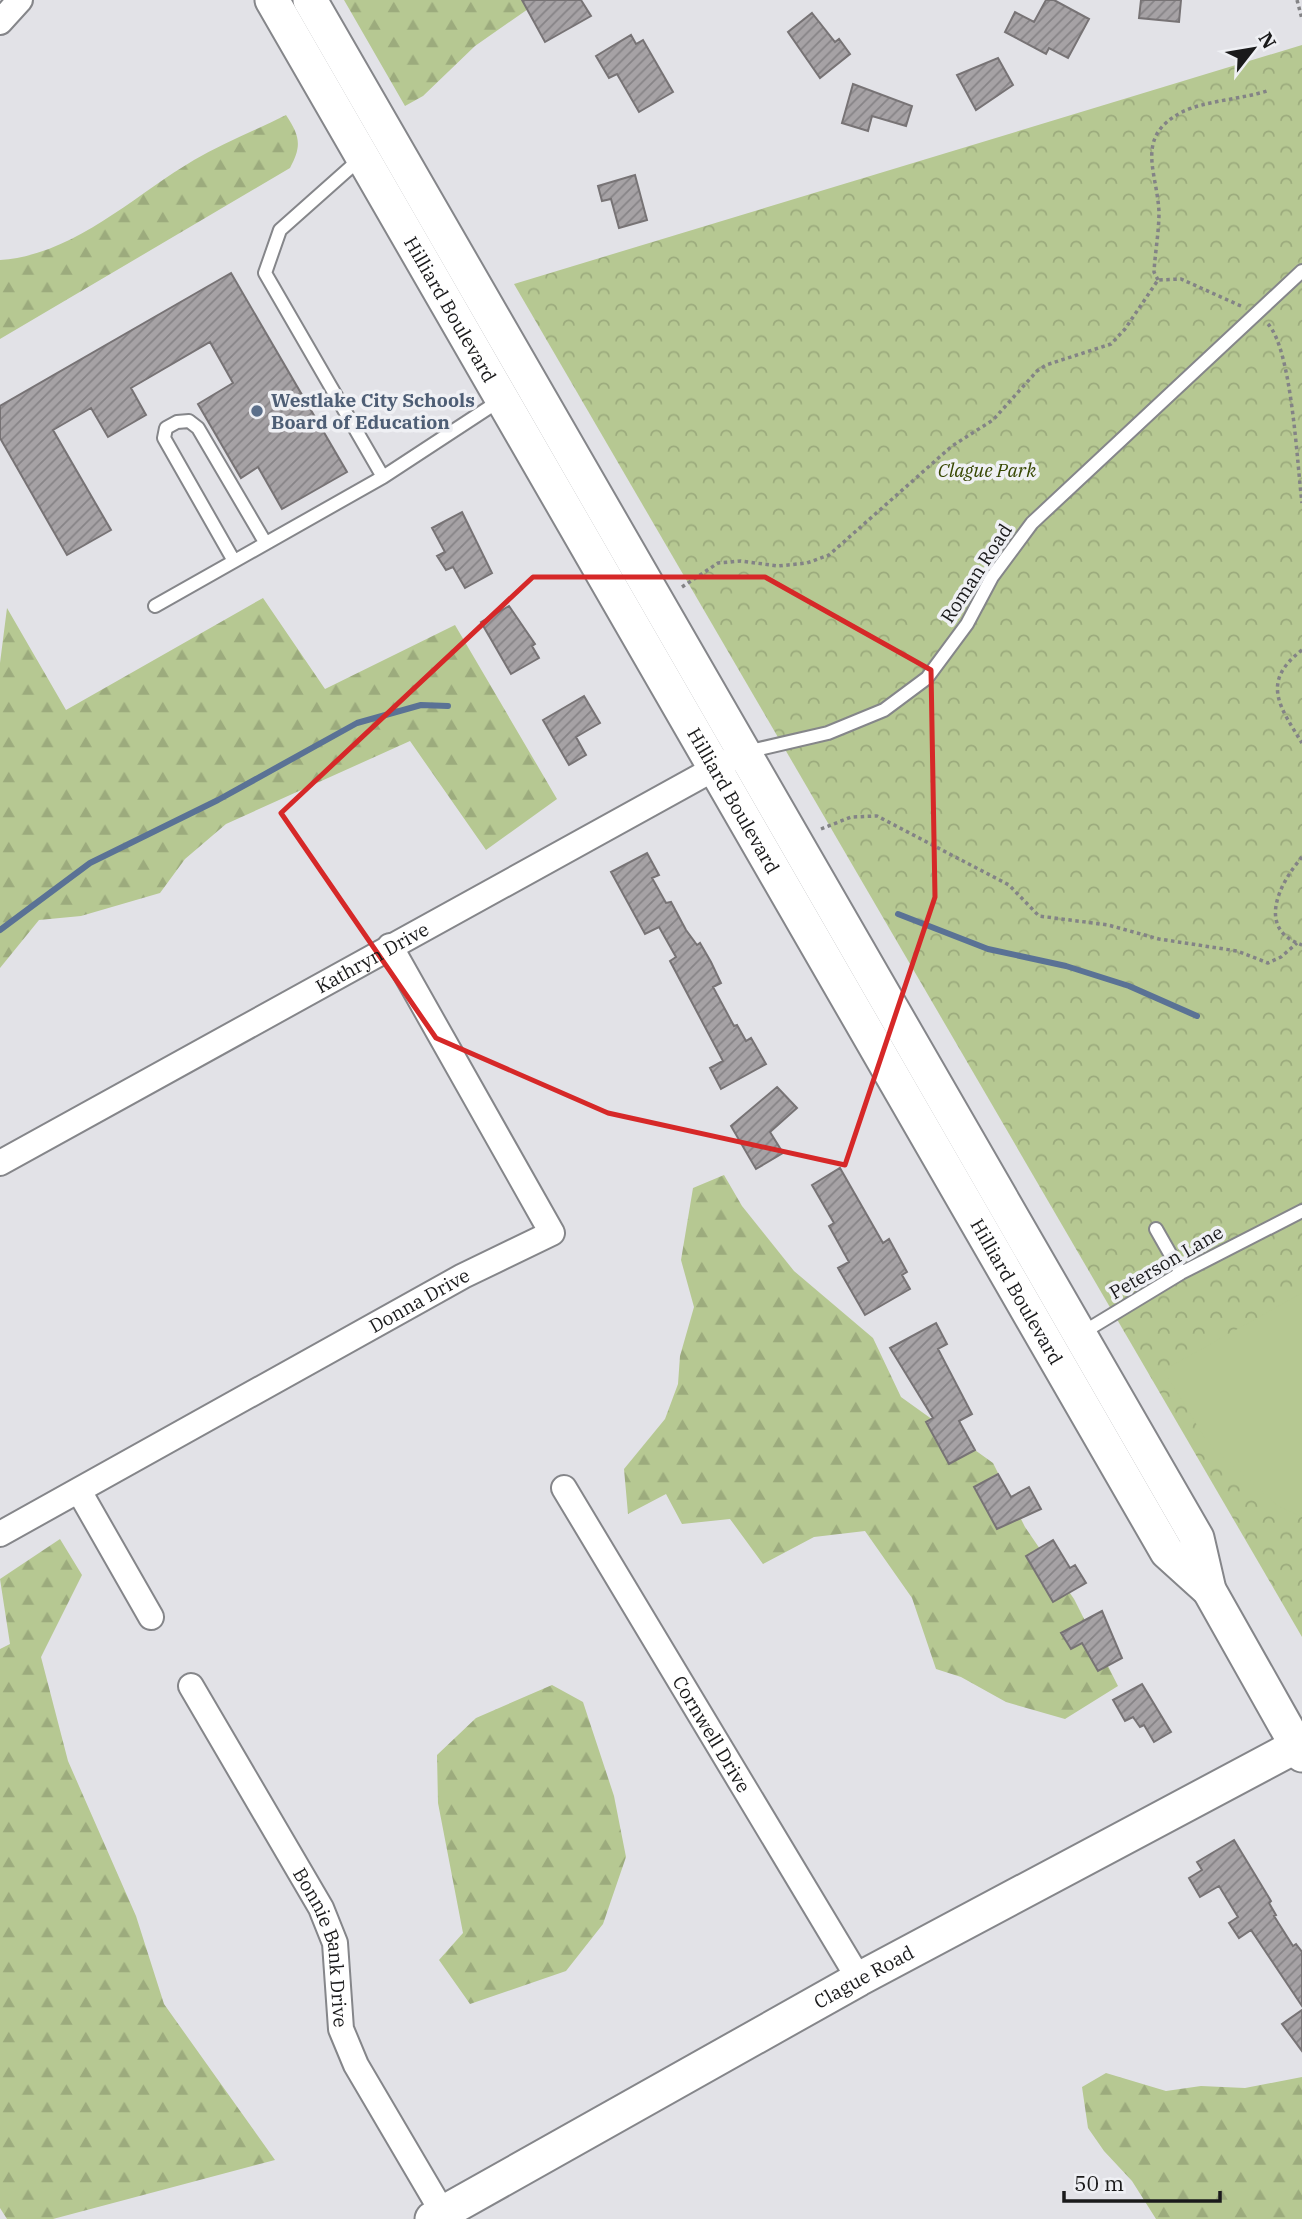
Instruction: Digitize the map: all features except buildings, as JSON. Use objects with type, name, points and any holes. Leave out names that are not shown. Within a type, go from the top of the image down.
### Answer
[{"type":"main road","name":"Hilliard Boulevard","points":[[272,0],[376,148],[516,390],[744,752],[1066,1342]]},
{"type":"main road","name":"Hilliard Boulevard","points":[[310,0],[376,148]]},
{"type":"main road","name":"Hilliard Boulevard","points":[[516,390],[715,768],[1066,1342],[1197,1538],[1209,1590],[1300,1748]]},
{"type":"main road","name":"Clague Road","points":[[437,2216],[859,1979],[1300,1748]]},
{"type":"street","points":[[0,22],[20,0]]},
{"type":"street","name":"Kathryn Drive","points":[[0,1163],[744,752]]},
{"type":"street","name":"Donna Drive","points":[[0,1534],[463,1276],[552,1233],[390,946]]},
{"type":"street","name":"Cornwell Drive","points":[[564,1488],[859,1979]]},
{"type":"street","points":[[79,1491],[151,1616]]},
{"type":"street","name":"Bonnie Bank Drive","points":[[191,1686],[321,1908],[335,1943],[341,2029],[356,2065],[437,2216]]},
{"type":"lane","points":[[376,148],[280,230],[265,273],[383,477]]},
{"type":"lane","name":"Roman Road","points":[[744,752],[828,733],[884,710],[928,678],[967,624],[992,577],[1032,523],[1302,271]]},
{"type":"lane","points":[[155,606],[383,477],[516,390]]},
{"type":"lane","points":[[234,561],[164,438],[166,428],[177,422],[189,421],[198,428],[265,542]]},
{"type":"lane","name":"Peterson Lane","points":[[1066,1342],[1181,1273],[1302,1212]]},
{"type":"lane","points":[[1156,1229],[1181,1273]]},
{"type":"path","points":[[1297,0],[1302,19]]},
{"type":"path","points":[[1158,280],[1154,272],[1159,215],[1150,162],[1153,141],[1162,125],[1185,111],[1267,91]]},
{"type":"path","points":[[1158,280],[1181,279],[1219,294],[1272,328],[1282,347],[1296,430],[1302,503]]},
{"type":"path","points":[[682,587],[718,563],[741,561],[778,566],[807,563],[829,555],[952,446],[993,420],[1037,371],[1046,365],[1111,344],[1158,280]]},
{"type":"path","points":[[1302,650],[1286,664],[1275,687],[1279,704],[1302,743]]},
{"type":"path","points":[[821,829],[851,817],[877,816],[1009,885],[1039,916],[1108,925],[1159,939],[1237,951],[1268,963],[1300,944]]},
{"type":"path","points":[[1300,944],[1287,939],[1279,930],[1276,918],[1278,896],[1287,875],[1302,857]]},
{"type":"highlighted area","points":[[533,577],[765,577],[931,670],[935,897],[845,1165],[608,1113],[436,1038],[281,813]]},
{"type":"green space","points":[[344,0],[541,0],[475,46],[423,96],[405,106]]},
{"type":"green space","name":"Clague Park","points":[[1302,45],[1302,1637],[514,284]]},
{"type":"green space","points":[[286,115],[298,141],[290,168],[0,339],[0,260],[27,256],[78,236],[194,160]]},
{"type":"green space","points":[[263,598],[325,689],[455,625],[557,799],[486,850],[410,741],[226,824],[185,859],[160,893],[81,916],[39,920],[0,968],[0,663],[7,608],[66,710]]},
{"type":"green space","points":[[724,1175],[742,1206],[794,1271],[873,1338],[901,1397],[993,1463],[1025,1527],[1074,1599],[1118,1686],[1065,1719],[1006,1702],[961,1677],[936,1669],[912,1598],[865,1531],[814,1537],[763,1564],[730,1519],[682,1524],[666,1494],[628,1514],[624,1469],[665,1419],[678,1384],[680,1356],[694,1307],[681,1260],[693,1188]]},
{"type":"green space","points":[[1302,1293],[1302,1517],[1278,1506],[1207,1442],[1164,1370]]},
{"type":"green space","points":[[60,1539],[82,1575],[41,1657],[68,1761],[136,1916],[164,2004],[275,2160],[53,2219],[7,2219],[0,2208],[0,1649],[10,1644],[0,1579]]},
{"type":"green space","points":[[552,1685],[583,1702],[614,1796],[626,1857],[603,1924],[566,1971],[470,2004],[439,1960],[463,1933],[438,1803],[437,1755],[476,1718]]},
{"type":"green space","points":[[1106,2073],[1166,2091],[1201,2086],[1245,2088],[1302,2077],[1302,2219],[1156,2219],[1132,2181],[1104,2151],[1088,2128],[1082,2087]]},
{"type":"waterway","points":[[0,930],[90,863],[218,800],[357,723],[421,705],[448,706]]},
{"type":"waterway","points":[[898,914],[988,949],[1066,966],[1129,986],[1197,1016]]},
{"type":"place","name":"Westlake City Schools Board of Education","points":[[257,411]]}]
